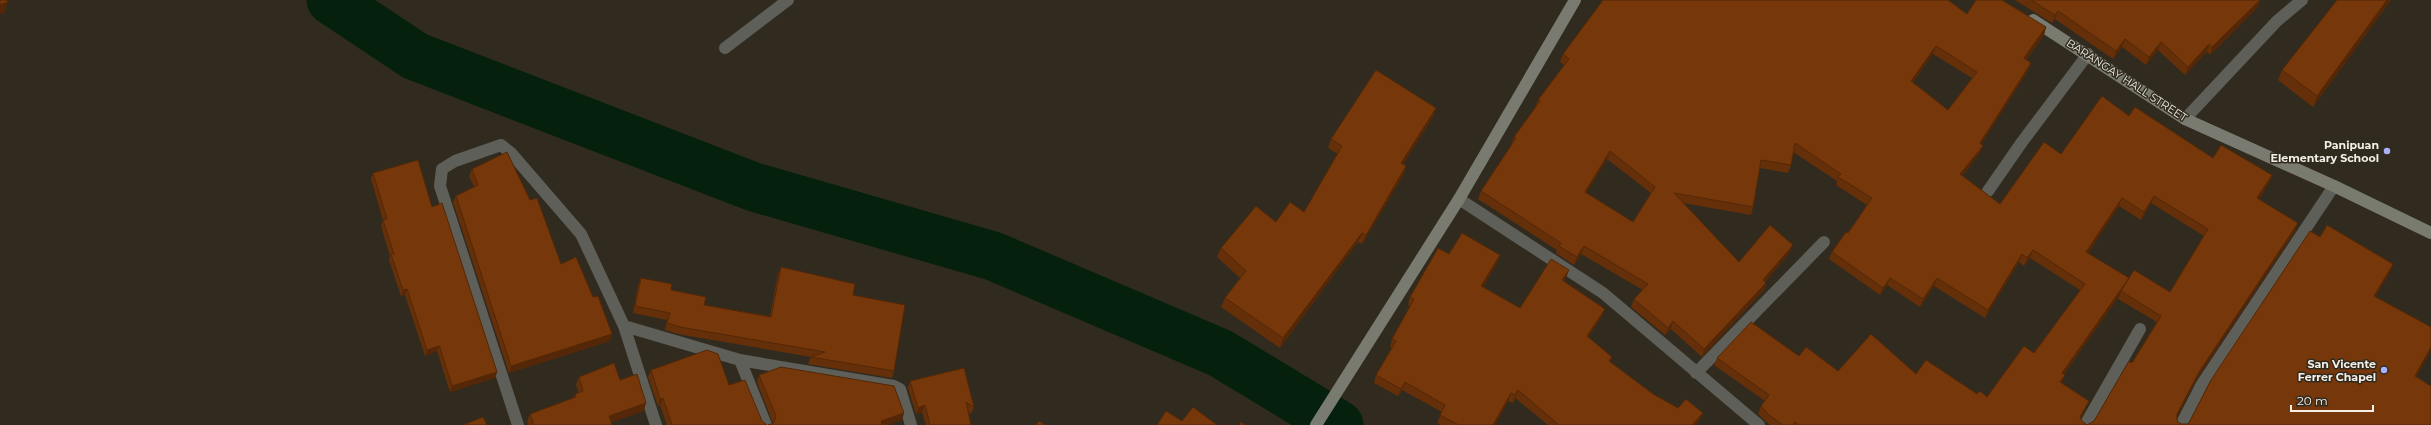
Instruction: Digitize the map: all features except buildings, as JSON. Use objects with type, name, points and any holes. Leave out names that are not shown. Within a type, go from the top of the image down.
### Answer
[{"type":"main road","points":[[1316,425],[1459,199],[1576,0]]},
{"type":"main road","name":"BARANGAY HALL STREET","points":[[2021,12],[2088,54],[2185,120],[2334,186],[2431,233]]},
{"type":"street","points":[[725,48],[788,0]]},
{"type":"street","points":[[2185,120],[2277,21],[2302,0]]},
{"type":"street","points":[[1988,191],[2022,142],[2088,54]]},
{"type":"street","points":[[518,425],[440,186],[442,169],[455,161],[493,146],[501,145],[511,153],[581,234],[624,326],[656,425]]},
{"type":"street","points":[[2181,425],[2202,384],[2334,186]]},
{"type":"street","points":[[1459,199],[1603,293],[1759,425]]},
{"type":"street","points":[[1696,373],[1824,242]]},
{"type":"street","points":[[624,326],[740,360],[900,388],[911,425]]},
{"type":"street","points":[[2085,425],[2140,330]]},
{"type":"street","points":[[740,360],[766,425]]},
{"type":"waterway","points":[[331,0],[415,56],[754,187],[993,256],[1220,353],[1339,425]]},
{"type":"place","name":"Panipuan Elementary School","points":[[2387,151]]},
{"type":"place","name":"San Vicente Ferrer Chapel","points":[[2384,370]]}]
